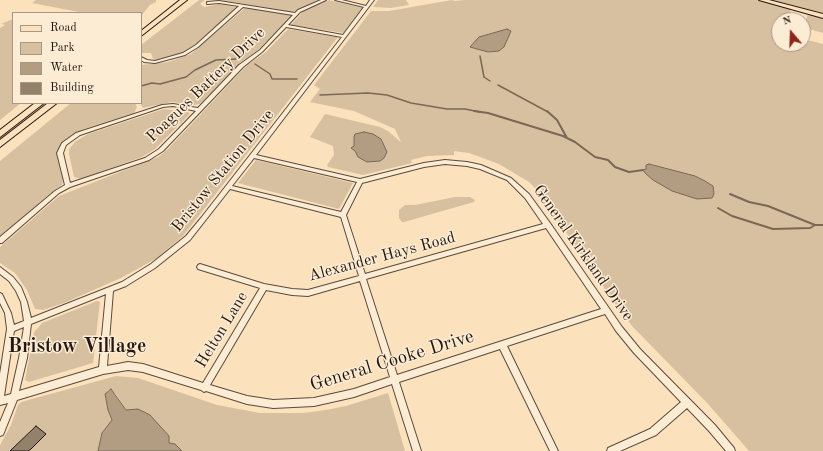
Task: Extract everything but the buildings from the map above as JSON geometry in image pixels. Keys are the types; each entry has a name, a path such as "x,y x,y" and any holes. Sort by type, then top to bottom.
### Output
{"main road":[{"path":"142,25 174,0"},
{"path":"142,33 184,0"},
{"path":"762,0 823,16"},
{"path":"0,134 39,104"},
{"path":"0,144 52,104"}],"street":[{"name":"Poagues Battery Drive","path":"0,241 47,200 68,186 151,156 161,150 241,66 261,51 296,14 302,9 324,0"},
{"path":"337,0 367,7"},
{"name":"Bristow Station Drive","path":"11,329 110,290 138,276 179,246 203,220 229,187 372,0"},
{"path":"208,3 219,2 296,14"},
{"path":"142,58 149,62 159,62 184,54 197,46 242,6"},
{"path":"285,26 344,36"},
{"path":"68,186 60,153 64,144 73,136 162,106 173,105 199,110"},
{"name":"General Kirkland Drive","path":"253,156 360,181 437,163 474,165 495,172 518,186 548,226 605,311 637,351 687,402 731,451"},
{"path":"360,181 343,215 417,451"},
{"path":"229,187 343,215"},
{"name":"Alexander Hays Road","path":"200,267 264,287 308,293 548,226"},
{"path":"0,270 11,279 19,289 24,302 28,323 23,358 14,397 0,432"},
{"name":"Helton Lane","path":"204,388 264,287"},
{"path":"104,370 110,290"},
{"path":"0,296 8,313 11,329 0,399"},
{"name":"General Cooke Drive","path":"0,399 14,397 104,370 120,367 136,367 204,388 259,402 300,404 328,400 605,311"},
{"path":"502,344 554,451"},
{"path":"611,451 653,432 687,402"}],"green space":[{"path":"36,0 156,0 156,2 150,5 142,15 142,12 79,12 32,3"},
{"path":"199,0 205,0 200,4 204,7 221,4 238,8 195,45 184,52 156,60 153,59 151,53 142,53 142,44"},
{"path":"219,0 321,0 293,12"},
{"path":"329,0 363,8 344,33 291,25 304,10"},
{"path":"378,0 406,0 409,5 391,8 373,7"},
{"path":"452,0 758,0 791,9 790,12 771,12 771,52 811,52 811,41 823,44 823,451 749,451 709,405 632,326 615,304 538,191 529,182 499,164 469,153 454,151 454,155 427,156 411,160 412,163 363,175 328,167 327,165 334,155 333,146 310,137 325,114 380,127 388,131 401,142 395,129 354,111 310,102 320,89 314,85 371,11 389,11"},
{"path":"767,0 823,0 823,14"},
{"path":"245,8 292,15 258,50 241,62 200,104 194,105 172,102 143,108 141,104 142,104 142,65 168,62 191,54"},
{"path":"811,14 823,17 823,33 811,30"},
{"path":"12,19 12,104 20,104 0,120 0,28 5,25 1,24"},
{"path":"288,29 338,37 183,236 157,258 121,278 64,303 43,310 35,309 27,290 15,273 0,263 0,247 59,196 158,157 168,149 247,65 266,52"},
{"path":"70,104 136,104 137,107 134,113 84,129 65,142 58,151 63,181 62,185 48,195 0,238 0,161"},
{"path":"164,109 188,112 190,114 155,149 142,157 81,179 74,177 69,149 76,141 88,134"},
{"path":"256,160 353,183 339,209 238,183"},
{"path":"455,197 470,197 475,200 474,202 404,222 402,222 399,218 399,210 405,205 415,205"},
{"path":"97,301 100,302 93,363 29,382 25,380 34,332 42,323"},
{"path":"116,376 138,378 217,405 260,413 303,413 326,410 346,406 388,393 405,451 182,451 175,444 169,444 134,409 126,410 116,394 108,390 105,397 112,420 98,451 0,451 0,445 11,425 18,405 21,402"}],"water":[{"path":"507,29 511,31 504,47 499,51 488,52 470,47 479,37"},
{"path":"364,132 373,134 381,139 387,152 384,158 380,161 367,162 358,157 355,151 351,148 354,146 355,134"},
{"path":"649,164 695,176 705,181 713,186 714,194 712,198 697,199 672,191 653,180 645,173 643,170 646,169 646,165"},
{"path":"111,389 126,410 138,409 150,415 169,436 169,443 175,444 182,451 98,451 102,433 112,420 108,410 105,394"}],"waterway":[{"path":"480,56 484,77 490,81"},
{"path":"142,86 152,83 160,84 186,77 195,70 216,60 236,59"},
{"path":"255,64 270,74 272,79 297,79"},
{"path":"498,85 548,112"},
{"path":"320,95 368,93 387,95 411,103 447,109 465,109 478,112"},
{"path":"547,111 557,120 567,138"},
{"path":"478,112 488,113 567,138"},
{"path":"567,138 595,157 608,160 615,167 629,172 643,170"},
{"path":"730,194 749,202 768,206 815,225"},
{"path":"718,208 732,216 773,229 810,228 815,225"},
{"path":"815,225 823,225"}],"district":[{"name":"Bristow Village","path":"77,347"}]}
